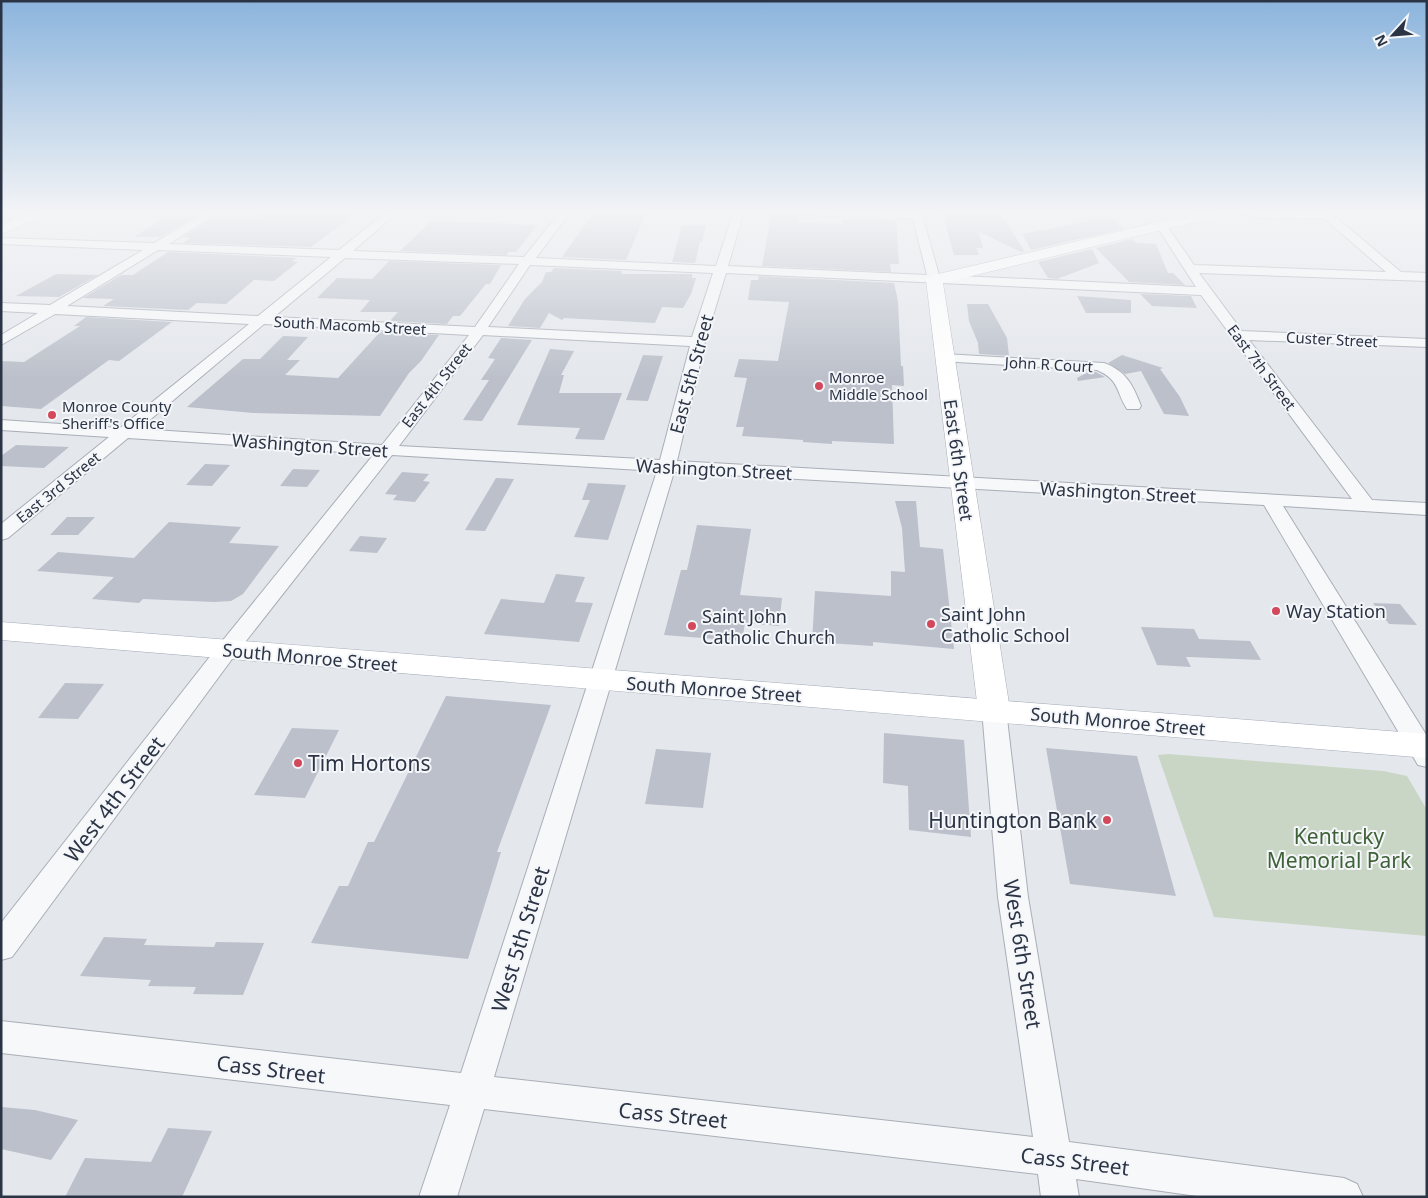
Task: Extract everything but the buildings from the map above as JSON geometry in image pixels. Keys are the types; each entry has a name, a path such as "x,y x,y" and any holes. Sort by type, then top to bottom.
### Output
{"street":[{"path":"1,340 120,267"},
{"name":"East 3rd Street","path":"1,534 325,267"},
{"name":"East 4th Street","path":"227,650 387,450 478,332 523,267"},
{"path":"642,267 1205,291"},
{"name":"East 5th Street","path":"600,680 667,466 698,342 722,267"},
{"name":"East 6th Street","path":"930,267 934,280 994,710"},
{"path":"934,280 988,267"},
{"path":"1388,267 1397,275"},
{"path":"1191,269 1427,276"},
{"name":"East 7th Street","path":"1191,269 1237,335 1366,506"},
{"name":"South Macomb Street","path":"1,308 698,342"},
{"name":"Custer Street","path":"1237,335 1427,343"},
{"name":"John R Court","path":"944,358 1099,366 1120,376 1133,406"},
{"name":"Washington Street","path":"1,425 387,450 1427,509"},
{"path":"1270,500 1424,750"},
{"name":"South Monroe Street","path":"1,631 994,710 1424,750"},
{"name":"West 4th Street","path":"1,947 227,650"},
{"name":"West 5th Street","path":"438,1197 600,680"},
{"name":"West 6th Street","path":"994,710 1013,896 1060,1197"},
{"name":"Cass Street","path":"1,1037 1055,1158 1344,1197"}],"green space":[{"name":"Kentucky Memorial Park","path":"1168,754 1383,771 1407,776 1427,810 1427,936 1214,917 1158,755"}],"place":[{"name":"Monroe Middle School","path":"819,386"},
{"name":"Monroe County Sheriff's Office","path":"52,415"},
{"name":"Way Station","path":"1276,611"},
{"name":"Saint John Catholic School","path":"931,624"},
{"name":"Saint John Catholic Church","path":"692,626"},
{"name":"Tim Hortons","path":"298,763"},
{"name":"Huntington Bank","path":"1107,820"}]}
